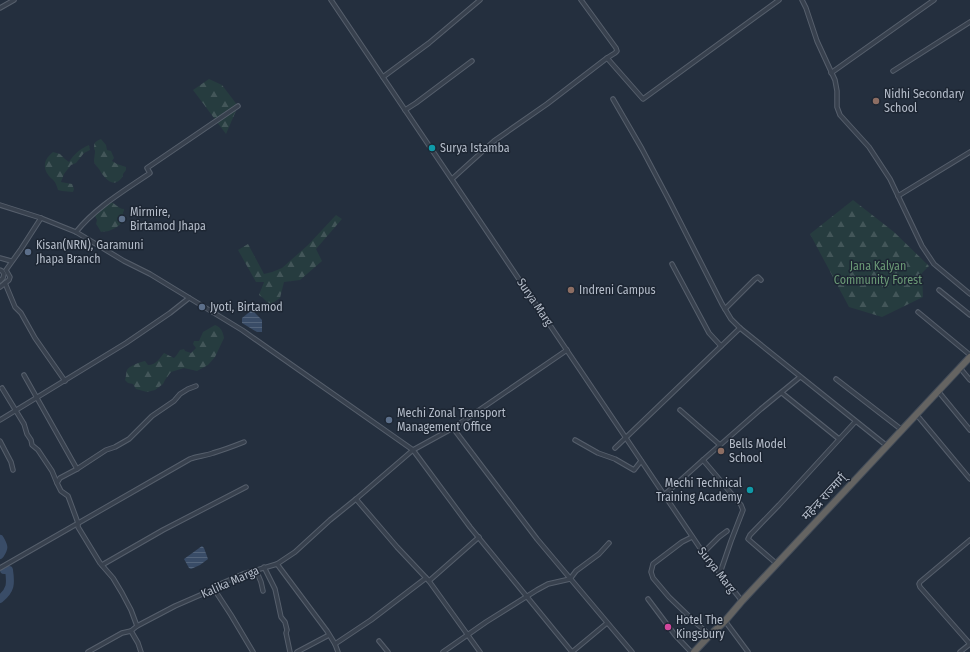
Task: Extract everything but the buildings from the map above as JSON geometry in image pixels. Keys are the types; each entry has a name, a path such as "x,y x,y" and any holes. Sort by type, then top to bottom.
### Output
{"highway":[{"name":"महेन्द्र राज्मार्ग्","path":"693,652 725,621 970,356"}],"street":[{"path":"0,8 14,0"},
{"name":"Surya Marg","path":"331,0 692,537 742,601"},
{"path":"383,77 428,43 480,0"},
{"path":"452,179 494,140 547,104 617,51 581,0"},
{"path":"607,58 643,99 779,0"},
{"path":"802,0 817,41 834,80 837,91 837,107 840,115 869,147 890,179 922,246 934,264 970,294"},
{"path":"831,73 934,0"},
{"path":"893,71 970,22"},
{"path":"405,110 472,61"},
{"path":"613,98 670,201 731,319 855,422 887,446"},
{"path":"76,232 108,201 150,173 147,168 238,106"},
{"path":"898,196 970,152"},
{"path":"0,205 41,218 76,232 150,274 242,330 413,450 479,537 572,652 607,622"},
{"path":"0,286 9,280 10,277 6,270 41,218"},
{"path":"0,258 11,261"},
{"path":"672,264 709,333 721,346"},
{"path":"0,270 4,274 0,281"},
{"path":"725,309 755,279 758,277 761,280"},
{"path":"5,283 15,307 65,381"},
{"path":"939,290 970,316"},
{"path":"0,420 126,343 189,298"},
{"path":"918,312 970,356"},
{"path":"615,448 740,328"},
{"path":"338,652 329,635 277,564 295,552 330,520 413,450 453,428 567,350"},
{"path":"960,368 970,380"},
{"path":"24,375 77,470"},
{"path":"664,495 761,409 800,377"},
{"path":"836,379 902,430"},
{"path":"57,483 60,478 77,470 106,450 129,439 152,416 174,401 180,394 196,386"},
{"path":"2,388 24,424 32,445 38,450 52,471 61,491 68,496 78,523 78,527 122,593 137,626"},
{"path":"938,391 970,430"},
{"path":"782,393 839,440"},
{"path":"680,410 720,445"},
{"path":"916,414 970,479"},
{"path":"777,564 748,539 750,535 855,422"},
{"path":"453,428 537,539 632,652"},
{"path":"575,440 598,453 615,458 634,470 641,461"},
{"path":"0,441 12,462 13,470"},
{"path":"0,568 190,459 196,456 214,453 244,442"},
{"path":"703,460 741,505 743,510 720,573"},
{"path":"102,565 163,530 246,487"},
{"path":"356,499 397,547 428,579 480,652"},
{"path":"703,553 715,540 727,531"},
{"path":"335,644 428,579 479,537"},
{"path":"692,537 682,542 653,564 651,572 653,578 669,596 710,635"},
{"path":"960,652 970,644 919,584 970,540"},
{"path":"443,652 537,590 548,584 570,578 576,571 599,554 609,543"},
{"name":"Kalika Marga","path":"88,652 175,606 214,589 218,585 243,574 277,564"},
{"path":"264,567 275,589 281,617 285,622 287,630 286,633 290,652"},
{"path":"256,570 263,591"},
{"path":"214,589 253,652"},
{"path":"648,599 675,635 693,652"},
{"path":"725,621 748,652"},
{"path":"130,631 138,643 141,652"},
{"path":"297,652 329,635"},
{"path":"379,641 388,652"}],"green space":[{"path":"209,79 222,85 238,106 226,134 193,90"},
{"path":"101,139 106,145 107,150 111,151 114,158 112,161 126,167 126,170 120,180 113,183 101,173 94,162 94,144"},
{"path":"89,145 90,150 84,153 76,163 71,165 64,174 61,182 72,184 74,189 73,192 58,190 45,169 45,163 48,157 53,152 60,154 69,162 78,152"},
{"name":"Jana Kalyan Community Forest","path":"853,200 894,232 929,266 922,273 923,297 882,317 849,307 810,234"},
{"path":"108,201 124,209 124,221 109,231 101,232 96,224 97,220 95,216 100,208"},
{"path":"336,215 342,219 316,249 322,261 300,280 284,282 280,298 270,305 259,295 264,282 256,282 238,250 248,244 264,274 272,272 282,268 308,245"},
{"path":"215,325 219,327 224,338 215,357 208,365 197,371 184,368 171,372 163,384 155,390 147,392 136,389 133,384 128,383 125,380 127,370 138,363 145,361 148,365 153,364 164,353 174,358 180,350 184,349 185,351 191,353 196,348 193,344 194,341 199,341 203,332"}],"water":[{"path":"252,310 262,320 262,332 257,332 242,323 242,318"},
{"path":"202,546 208,559 200,565 191,569 189,568 184,559"}],"waterway":[{"path":"0,539 3,547 0,555"},
{"path":"0,599 8,590 10,583 9,570 4,570"}],"place":[{"name":"Nidhi Secondary School","path":"876,101"},
{"name":"Surya Istamba","path":"432,148"},
{"name":"Mirmire, Birtamod Jhapa","path":"122,219"},
{"name":"Kisan(NRN), Garamuni Jhapa Branch","path":"28,252"},
{"name":"Indreni Campus","path":"571,290"},
{"name":"Jyoti, Birtamod","path":"202,307"},
{"name":"Mechi Zonal Transport Management Office","path":"389,420"},
{"name":"Bells Model School","path":"721,451"},
{"name":"Mechi Technical Training Academy","path":"750,490"},
{"name":"Hotel The Kingsbury","path":"668,627"}]}
